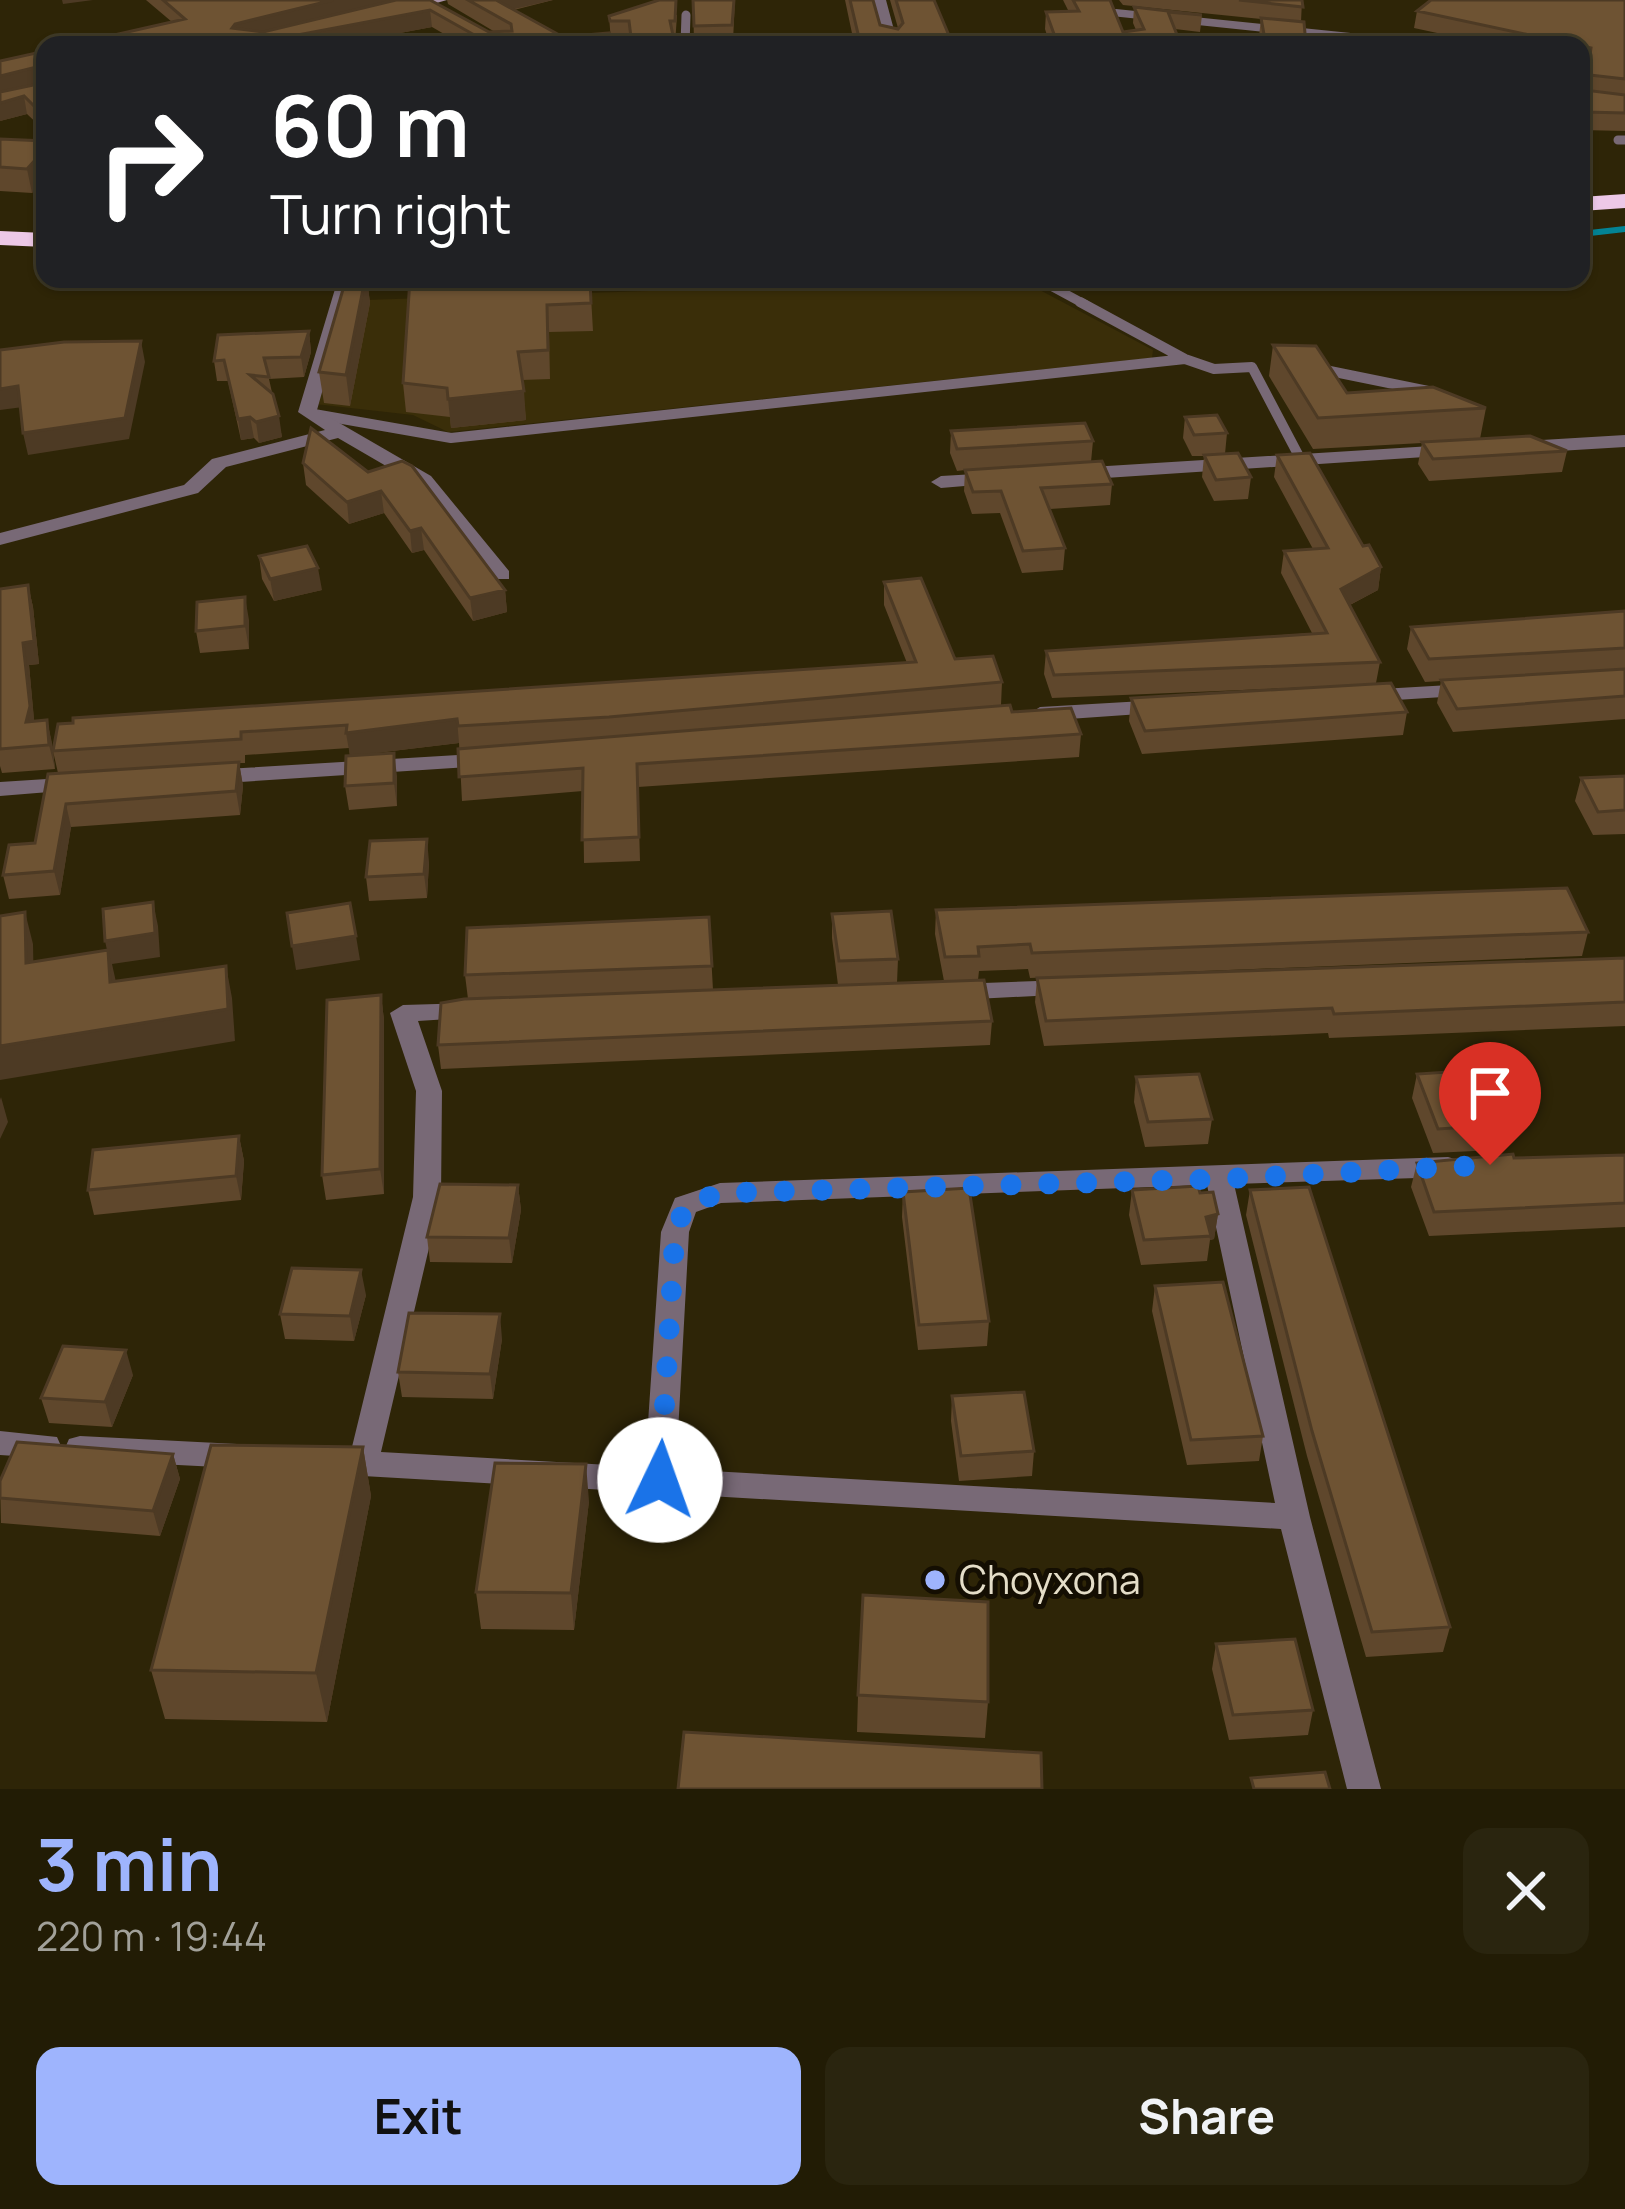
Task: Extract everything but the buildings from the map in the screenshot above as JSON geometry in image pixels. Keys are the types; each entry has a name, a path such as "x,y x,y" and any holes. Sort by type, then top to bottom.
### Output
{"highway":[{"path":"1590,187 1625,184"},
{"path":"1590,203 1625,201"},
{"path":"0,238 36,240"},
{"path":"0,262 36,264"}],"main road":[{"path":"381,14 437,6"}],"street":[{"path":"879,0 889,36"},
{"path":"1113,6 1124,29"},
{"path":"1113,6 1350,36"},
{"path":"343,288 307,412 424,480 502,575"},
{"path":"0,538 191,489 219,463 342,432"},
{"path":"1508,448 1625,441"},
{"path":"1054,476 1462,451"},
{"path":"941,482 1009,478"},
{"path":"1346,697 1485,689"},
{"path":"1020,715 1183,706"},
{"path":"190,778 518,758"},
{"path":"0,789 95,783"},
{"path":"930,993 1098,987"},
{"path":"363,1464 427,1197 429,1091 403,1013 499,1010"},
{"path":"660,1480 675,1232 686,1205 720,1193 1220,1179 1482,1166"},
{"path":"1220,1179 1294,1517 1364,1789"},
{"path":"0,1443 272,1458"},
{"path":"317,1461 1294,1517"}],"lane":[{"path":"685,36 686,15"},
{"path":"1055,288 1185,359 1214,369 1272,365"},
{"path":"307,412 451,438 1185,359"},
{"path":"1252,367 1301,460"},
{"path":"1310,367 1438,392"},
{"path":"1328,370 1337,386"}],"shaded area":[{"path":"739,288 1036,288 1153,350 1152,358 448,432 413,415 315,404 334,301"}],"waterway":[{"path":"1590,233 1625,229"}],"place":[{"name":"Choyxona","path":"935,1580"}],"route":[{"path":"660,1480 675,1232 686,1205 720,1193 1220,1179 1490,1165"}]}
